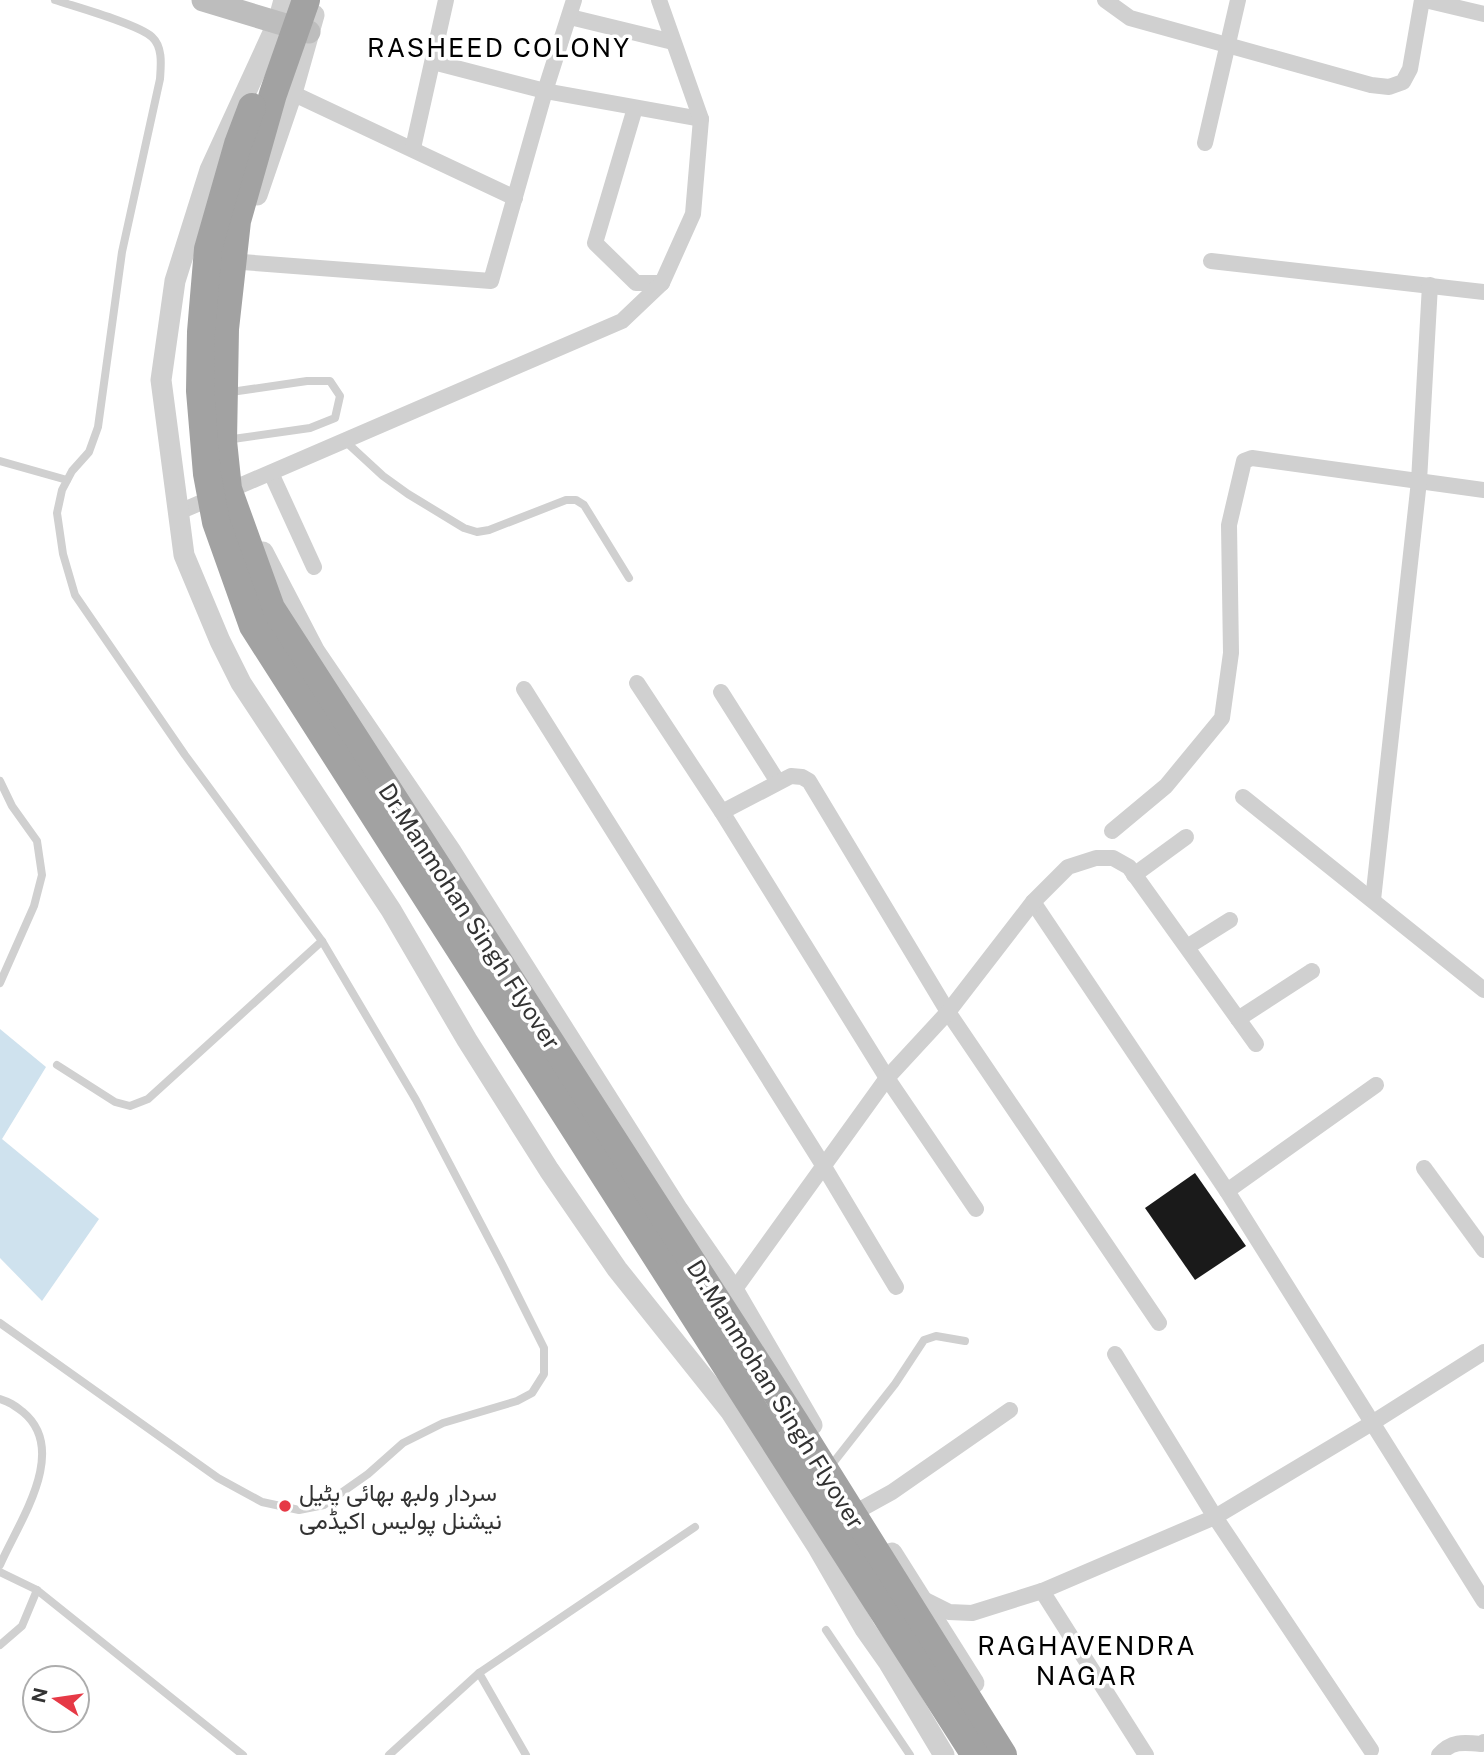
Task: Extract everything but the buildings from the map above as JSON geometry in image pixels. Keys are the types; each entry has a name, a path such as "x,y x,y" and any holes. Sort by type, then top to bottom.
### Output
{"highway":[{"name":"Dr.Manmohan Singh Flyover","path":"306,0 273,94 237,221 225,329 223,441 228,489 271,608 788,1411 1003,1755"},
{"name":"Dr.Manmohan Singh Flyover","path":"284,11 238,144 208,249 201,332 200,391 207,474 216,522 253,626 975,1755"}],"main road":[{"path":"203,0 284,11 309,32"}],"street":[{"path":"284,0 284,11 210,170 175,281 161,380 184,555 220,641 241,682 391,910 467,1040 549,1170 617,1269 731,1412 817,1546 944,1755"},
{"path":"318,0 292,93 254,203 235,304 231,392 234,461 240,488 267,563 315,652 452,853 678,1210 734,1292 833,1463 921,1596 1018,1755"},
{"path":"413,148 446,0"},
{"path":"242,262 491,281 574,0"},
{"path":"179,512 240,488 622,321 662,283 693,214 701,119 659,0"},
{"path":"1105,0 1130,18 1371,85 1389,87 1403,82 1410,69 1424,0 1484,14"},
{"path":"1205,143 1238,0"},
{"path":"570,17 673,42"},
{"path":"433,62 545,91 701,119"},
{"path":"292,93 515,198"},
{"path":"635,107 595,243 636,283 662,283"},
{"path":"1211,261 1484,292"},
{"path":"1373,900 1419,481 1430,285"},
{"path":"1112,831 1166,786 1222,718 1231,653 1229,524 1244,461 1252,458 1484,490"},
{"path":"271,473 314,567"},
{"path":"638,683 722,812 887,1078 976,1209"},
{"path":"524,689 823,1165 896,1287"},
{"path":"721,692 778,782"},
{"path":"722,812 791,776 809,781 948,1012 1159,1323"},
{"path":"1243,797 1484,990"},
{"path":"1134,875 1186,837"},
{"path":"684,1353 734,1292 887,1078 948,1012 1033,902 1068,867 1096,858 1114,858 1129,867 1255,1044"},
{"path":"1033,902 1227,1191 1484,1601"},
{"path":"1187,947 1230,920"},
{"path":"1238,1019 1312,971"},
{"path":"1227,1191 1376,1085"},
{"path":"1424,1168 1484,1250"},
{"path":"921,1596 949,1612 972,1613 1042,1591 1215,1517 1484,1352"},
{"path":"1115,1354 1215,1517 1371,1750"},
{"path":"863,1508 892,1492 1010,1410"},
{"path":"1042,1591 1146,1755"},
{"path":"865,1629 921,1596"},
{"path":"1438,1755 1446,1747 1460,1742 1481,1747"}],"lane":[{"path":"0,1323 218,1478 262,1502 299,1510 324,1505 368,1474 403,1443 443,1423 517,1401 532,1393 544,1374 544,1348 416,1100 322,941 185,755 75,595 63,554 57,513 62,490 72,471 89,452 98,427 122,253 160,79 161,61 159,48 152,37 133,27 55,0"},
{"path":"231,392 307,381 330,381 340,396 335,418 310,428 233,439"},
{"path":"345,441 383,476 408,494 464,528 477,532 489,530 566,500 576,500 584,505 629,578"},
{"path":"0,461 67,480"},
{"path":"0,782 12,806 37,841 42,874 29,918 0,983"},
{"path":"57,1065 115,1102 130,1106 148,1099 322,941"},
{"path":"833,1463 895,1384 924,1340 936,1336 965,1341"},
{"path":"0,1399 10,1402 34,1421 43,1446 40,1478 0,1565"},
{"path":"389,1755 479,1673 695,1527"},
{"path":"0,1572 37,1590 243,1755"},
{"path":"0,1645 22,1626 37,1590"},
{"path":"826,1630 910,1755"},
{"path":"479,1673 526,1755"}],"water":[{"path":"0,1029 46,1067 2,1139 99,1219 42,1301 0,1258"}],"place":[{"name":"سردار ولبھ بھائی پٹیل نیشنل پولیس اکیڈمی","path":"285,1506"}],"district":[{"name":"RASHEED COLONY","path":"499,47"},
{"name":"RAGHAVENDRA NAGAR","path":"1087,1660"}]}
